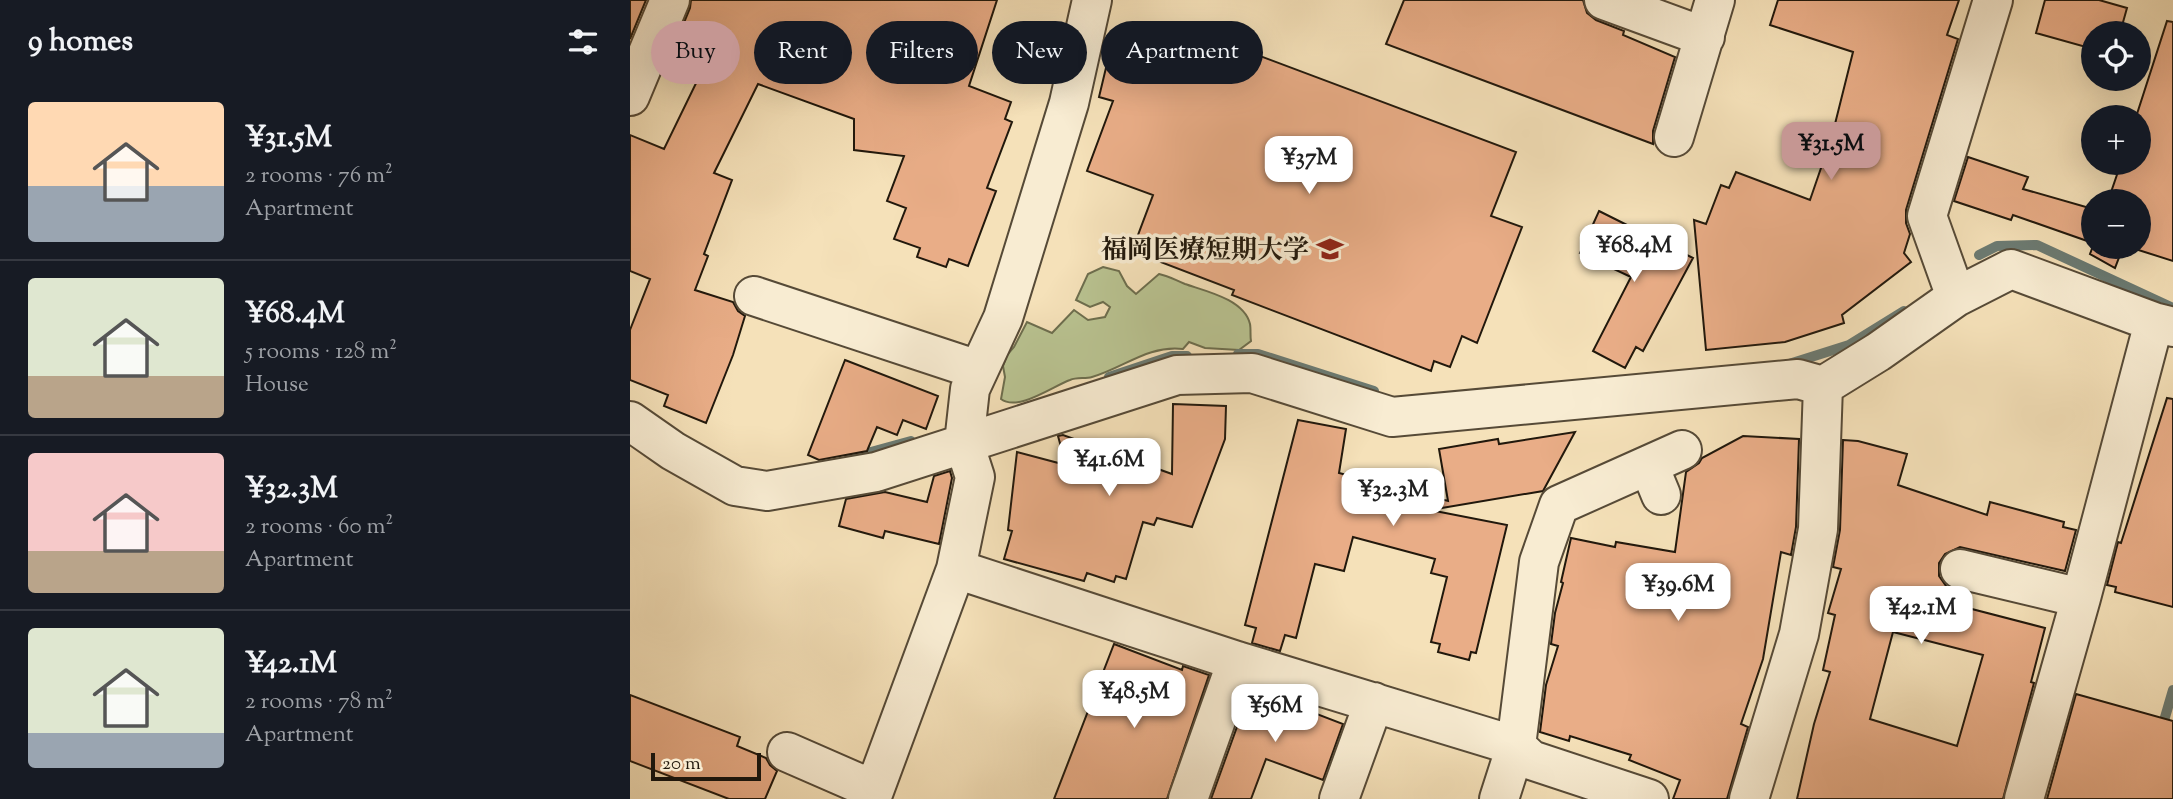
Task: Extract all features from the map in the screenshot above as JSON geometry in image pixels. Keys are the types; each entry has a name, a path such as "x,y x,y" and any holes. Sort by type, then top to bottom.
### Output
{"street":[{"path":"630,96 670,0"},
{"path":"787,752 873,795 956,569 975,477 964,443 970,389 1003,318 1061,128 1092,0"},
{"path":"1604,0 1705,37"},
{"path":"1674,137 1714,0"},
{"path":"1956,297 1927,215 1993,0"},
{"path":"630,421 673,451 735,486 767,491 876,472 1177,375 1252,373 1392,417 1798,379 1822,386 1878,352 1956,297 2011,269 2163,324 2024,799"},
{"path":"754,296 978,370"},
{"path":"1749,799 1799,634 1816,542 1822,386"},
{"path":"1499,799 1516,746 1539,562 1559,505 1664,470"},
{"path":"956,569 1237,661 1516,746 1531,760 1648,799"},
{"path":"1960,569 2081,598"},
{"path":"1188,799 1237,661"},
{"path":"1339,799 1374,702"}],"green space":[{"path":"1103,267 1119,271 1127,286 1136,294 1159,274 1223,297 1246,315 1250,324 1251,341 1239,350 1205,348 1189,342 1183,349 1158,350 1104,373 1070,380 1036,397 1017,402 1001,399 1005,377 1003,366 1027,322 1052,333 1074,310 1088,320 1105,317 1110,307 1103,302 1090,307 1076,300 1088,274"}],"building":[{"path":"630,0 646,0 630,39"},
{"path":"691,0 997,0 978,58 978,21 866,21 866,84 970,84 1011,102 1005,119 1012,122 987,188 996,191 968,266 949,259 946,267 917,257 920,248 894,239 906,208 887,201 904,156 854,150 854,119 758,84 714,173 732,180 704,254 708,256 695,290 733,302 745,316 706,423 664,406 668,395 630,380 630,330 650,279 630,271 630,135 664,149 696,84 740,84 740,21 685,21"},
{"path":"1404,0 1583,0 1587,13 1596,20 1624,31 1623,35 1675,57 1653,131 1653,144 1386,44"},
{"path":"1778,0 1959,0 1947,35 1958,39 1906,210 1906,223 1910,234 1904,253 1911,262 1842,315 1844,323 1785,342 1706,350 1694,220 1706,224 1721,185 1729,188 1736,172 1810,200 1832,136 1853,52 1770,25"},
{"path":"2045,0 2099,0 2127,8 2123,21 2081,21 2081,46 2036,33"},
{"path":"2167,21 2173,22 2173,261 2151,254 2151,189 2112,189 2117,175 2151,175 2151,105 2140,105 2144,91 2151,91 2151,71"},
{"path":"1263,57 1516,152 1491,216 1522,227 1477,343 1462,336 1450,367 1434,361 1431,371 1232,295 1234,290 1132,251 1153,195 1087,171 1113,101 1099,97 1102,84 1263,84"},
{"path":"1968,157 2028,177 2023,189 2081,206 2081,239 2013,215 2011,220 1954,201"},
{"path":"1599,211 1693,258 1643,351 1636,347 1625,368 1593,351 1631,277 1580,253"},
{"path":"2099,259 2118,259 2115,268"},
{"path":"845,360 938,396 926,429 903,420 897,435 877,427 867,451 819,460 808,455"},
{"path":"2167,398 2173,399 2173,607 2115,592 2116,587 2107,585 2118,542 2121,543"},
{"path":"1173,404 1226,406 1225,439 1192,527 1157,518 1154,525 1143,522 1126,579 1116,576 1114,582 1087,573 1084,581 1004,559 1012,531 1008,530 1017,452 1066,465 1058,436 1063,435 1172,474"},
{"path":"1298,420 1346,429 1339,473 1448,501 1439,449 1498,439 1499,444 1575,432 1543,491 1430,510 1507,525 1476,653 1471,652 1469,660 1438,652 1440,644 1431,642 1447,577 1431,573 1435,559 1353,537 1344,571 1315,564 1296,638 1285,635 1280,651 1252,643 1256,628 1245,625"},
{"path":"1743,436 1799,439 1796,527 1791,555 1781,552 1763,659 1741,724 1748,727 1727,799 1673,799 1680,780 1629,760 1631,755 1570,736 1569,741 1540,732 1546,685 1558,646 1551,644 1555,613 1571,538 1615,547 1616,542 1675,552 1686,472 1702,458"},
{"path":"1843,440 1858,441 1907,454 1898,485 1987,515 1990,502 2064,522 2063,527 2076,530 2065,571 1960,547 1945,554 1939,563 1939,576 1946,586 1941,601 2045,628 2031,682 2034,683 2003,799 1797,799 1814,724 1830,672 1823,670 1835,615 1828,613 1841,569 1833,567 1840,530","holes":["1893,632 1983,655 1957,746 1870,719"]},
{"path":"950,471 952,478 939,544 885,531 883,538 839,526 846,499 885,492 927,502 934,476"},
{"path":"1114,644 1182,670 1183,666 1209,675 1167,799 1054,799"},
{"path":"1251,688 1289,700 1288,703 1343,724 1323,780 1266,759 1251,799 1211,799"},
{"path":"2076,694 2173,721 2173,799 2047,799"},
{"path":"630,695 740,737 737,746 766,758 777,771 765,799 729,799 630,761"}],"waterway":[{"path":"1979,255 1997,246 2037,245 2173,308"},
{"path":"1789,364 1849,345 1904,311"},
{"path":"1238,354 1258,354 1374,391"},
{"path":"1109,377 1172,356 1187,356"},
{"path":"849,458 911,441"},
{"path":"2161,731 2173,690"}],"place":[{"name":"福岡医療短期大学","path":"1330,249"}]}
